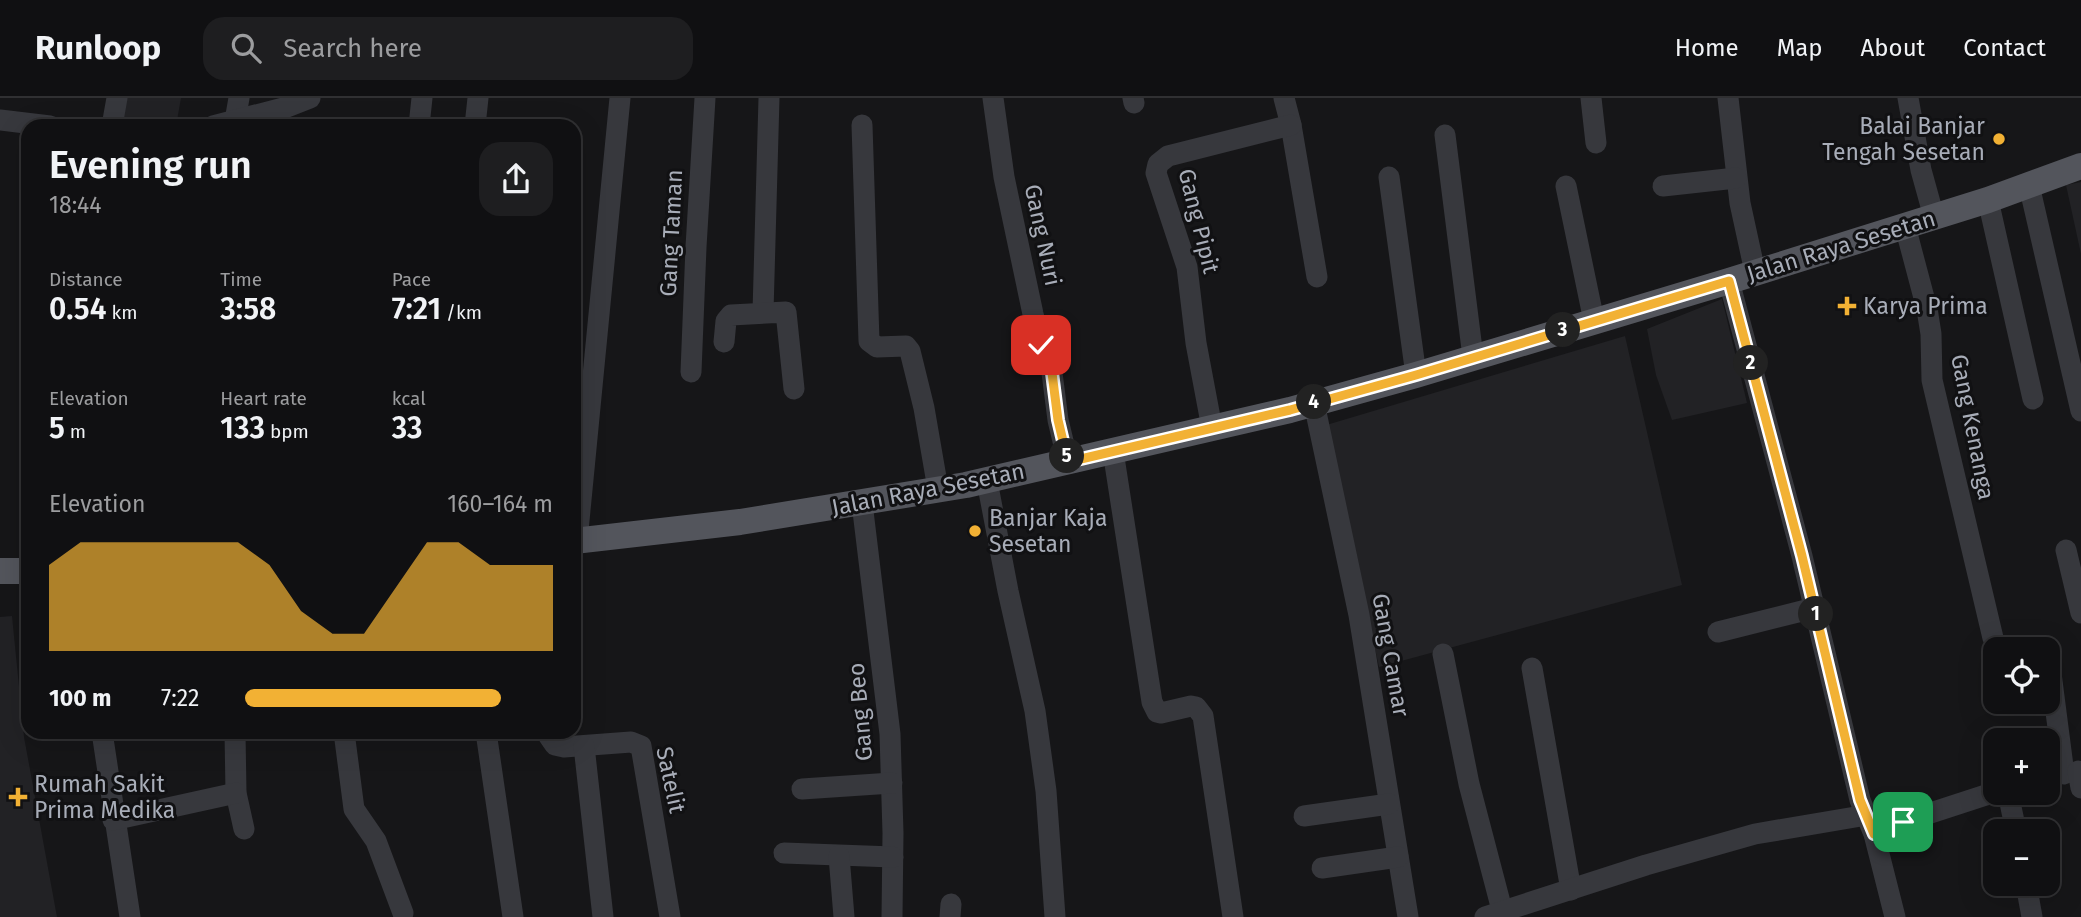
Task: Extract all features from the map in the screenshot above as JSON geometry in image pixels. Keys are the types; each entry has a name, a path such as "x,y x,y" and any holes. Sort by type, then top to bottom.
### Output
{"main road":[{"name":"Jalan Raya Sesetan","path":"581,540 740,522 987,481 1212,428 1416,375 1729,281 1988,200 2081,166"},
{"path":"0,571 21,571"}],"street":[{"path":"113,119 117,98"},
{"path":"235,119 239,98"},
{"path":"255,119 286,116 310,98"},
{"path":"420,119 422,98"},
{"path":"476,119 478,98"},
{"path":"581,482 620,98"},
{"name":"Gang Taman","path":"691,372 705,98"},
{"path":"763,312 769,98"},
{"name":"Gang Nuri","path":"993,98 1004,177 1032,314 1041,345 1051,365 1058,420 1068,462"},
{"path":"1284,98 1317,277"},
{"path":"1591,98 1596,143"},
{"path":"1728,98 1736,178 1755,272"},
{"path":"1908,98 1921,170 1934,217"},
{"path":"0,120 21,123"},
{"path":"862,125 869,341 877,347 905,346 910,351 924,408 938,489"},
{"name":"Gang Pipit","path":"1212,428 1196,343 1186,267 1156,173 1158,164 1168,156 1291,125"},
{"path":"1445,135 1473,357"},
{"path":"1389,177 1416,375"},
{"path":"1663,186 1736,178"},
{"path":"2029,185 2081,411"},
{"path":"1566,186 1594,321"},
{"path":"1988,200 2033,399"},
{"name":"Gang Kenanga","path":"1905,226 1927,309 1931,334 1932,380 1993,637"},
{"path":"1729,281 1814,608 1860,800 1870,825 1895,917"},
{"path":"724,342 729,316 783,312 788,317 794,389"},
{"name":"Gang Camar","path":"1314,402 1359,615 1408,917"},
{"path":"1112,451 1152,702 1157,712 1191,706 1196,707 1203,716 1233,917"},
{"path":"987,481 1035,711 1045,791 1055,917"},
{"name":"Gang Beo","path":"862,503 888,708 892,783 892,917"},
{"path":"2066,550 2081,614"},
{"path":"1718,632 1814,608"},
{"path":"1443,654 1493,914 1646,865 1755,834 1903,822 1983,796"},
{"path":"1532,667 1572,890"},
{"path":"2060,714 2070,776"},
{"path":"103,739 113,820 130,917"},
{"path":"235,739 236,793 244,829"},
{"path":"345,739 354,809 376,841 403,913"},
{"path":"487,739 513,917"},
{"name":"Satelit","path":"550,739 555,745 564,747 631,742 641,746 670,917"},
{"path":"584,746 603,917"},
{"path":"802,789 892,783"},
{"path":"113,820 236,793"},
{"path":"1304,816 1389,804"},
{"path":"784,853 893,857"},
{"path":"839,856 844,917"},
{"path":"1322,868 1398,857"},
{"path":"2028,896 2032,917"}],"shaded area":[{"path":"121,98 181,98 177,119 117,119"},
{"path":"2081,182 2081,254 2066,185"},
{"path":"1722,299 1747,403 1672,420 1656,375 1647,329"},
{"path":"1625,336 1682,585 1379,667 1323,426"},
{"name":"Rumah Sakit Prima Medika","path":"12,616 21,707 21,739 24,739 57,917 0,917 0,617"}],"place":[{"name":"Balai Banjar Tengah Sesetan","path":"1999,139"},
{"name":"Karya Prima","path":"1847,306"},
{"name":"Banjar Kaja Sesetan","path":"975,531"},
{"name":"Rumah Sakit Prima Medika","path":"18,797"}],"route":[{"path":"1041,345 1051,365 1058,420 1068,462 1290,410 1729,281 1802,556 1860,800 1874,834 1903,822"}]}
